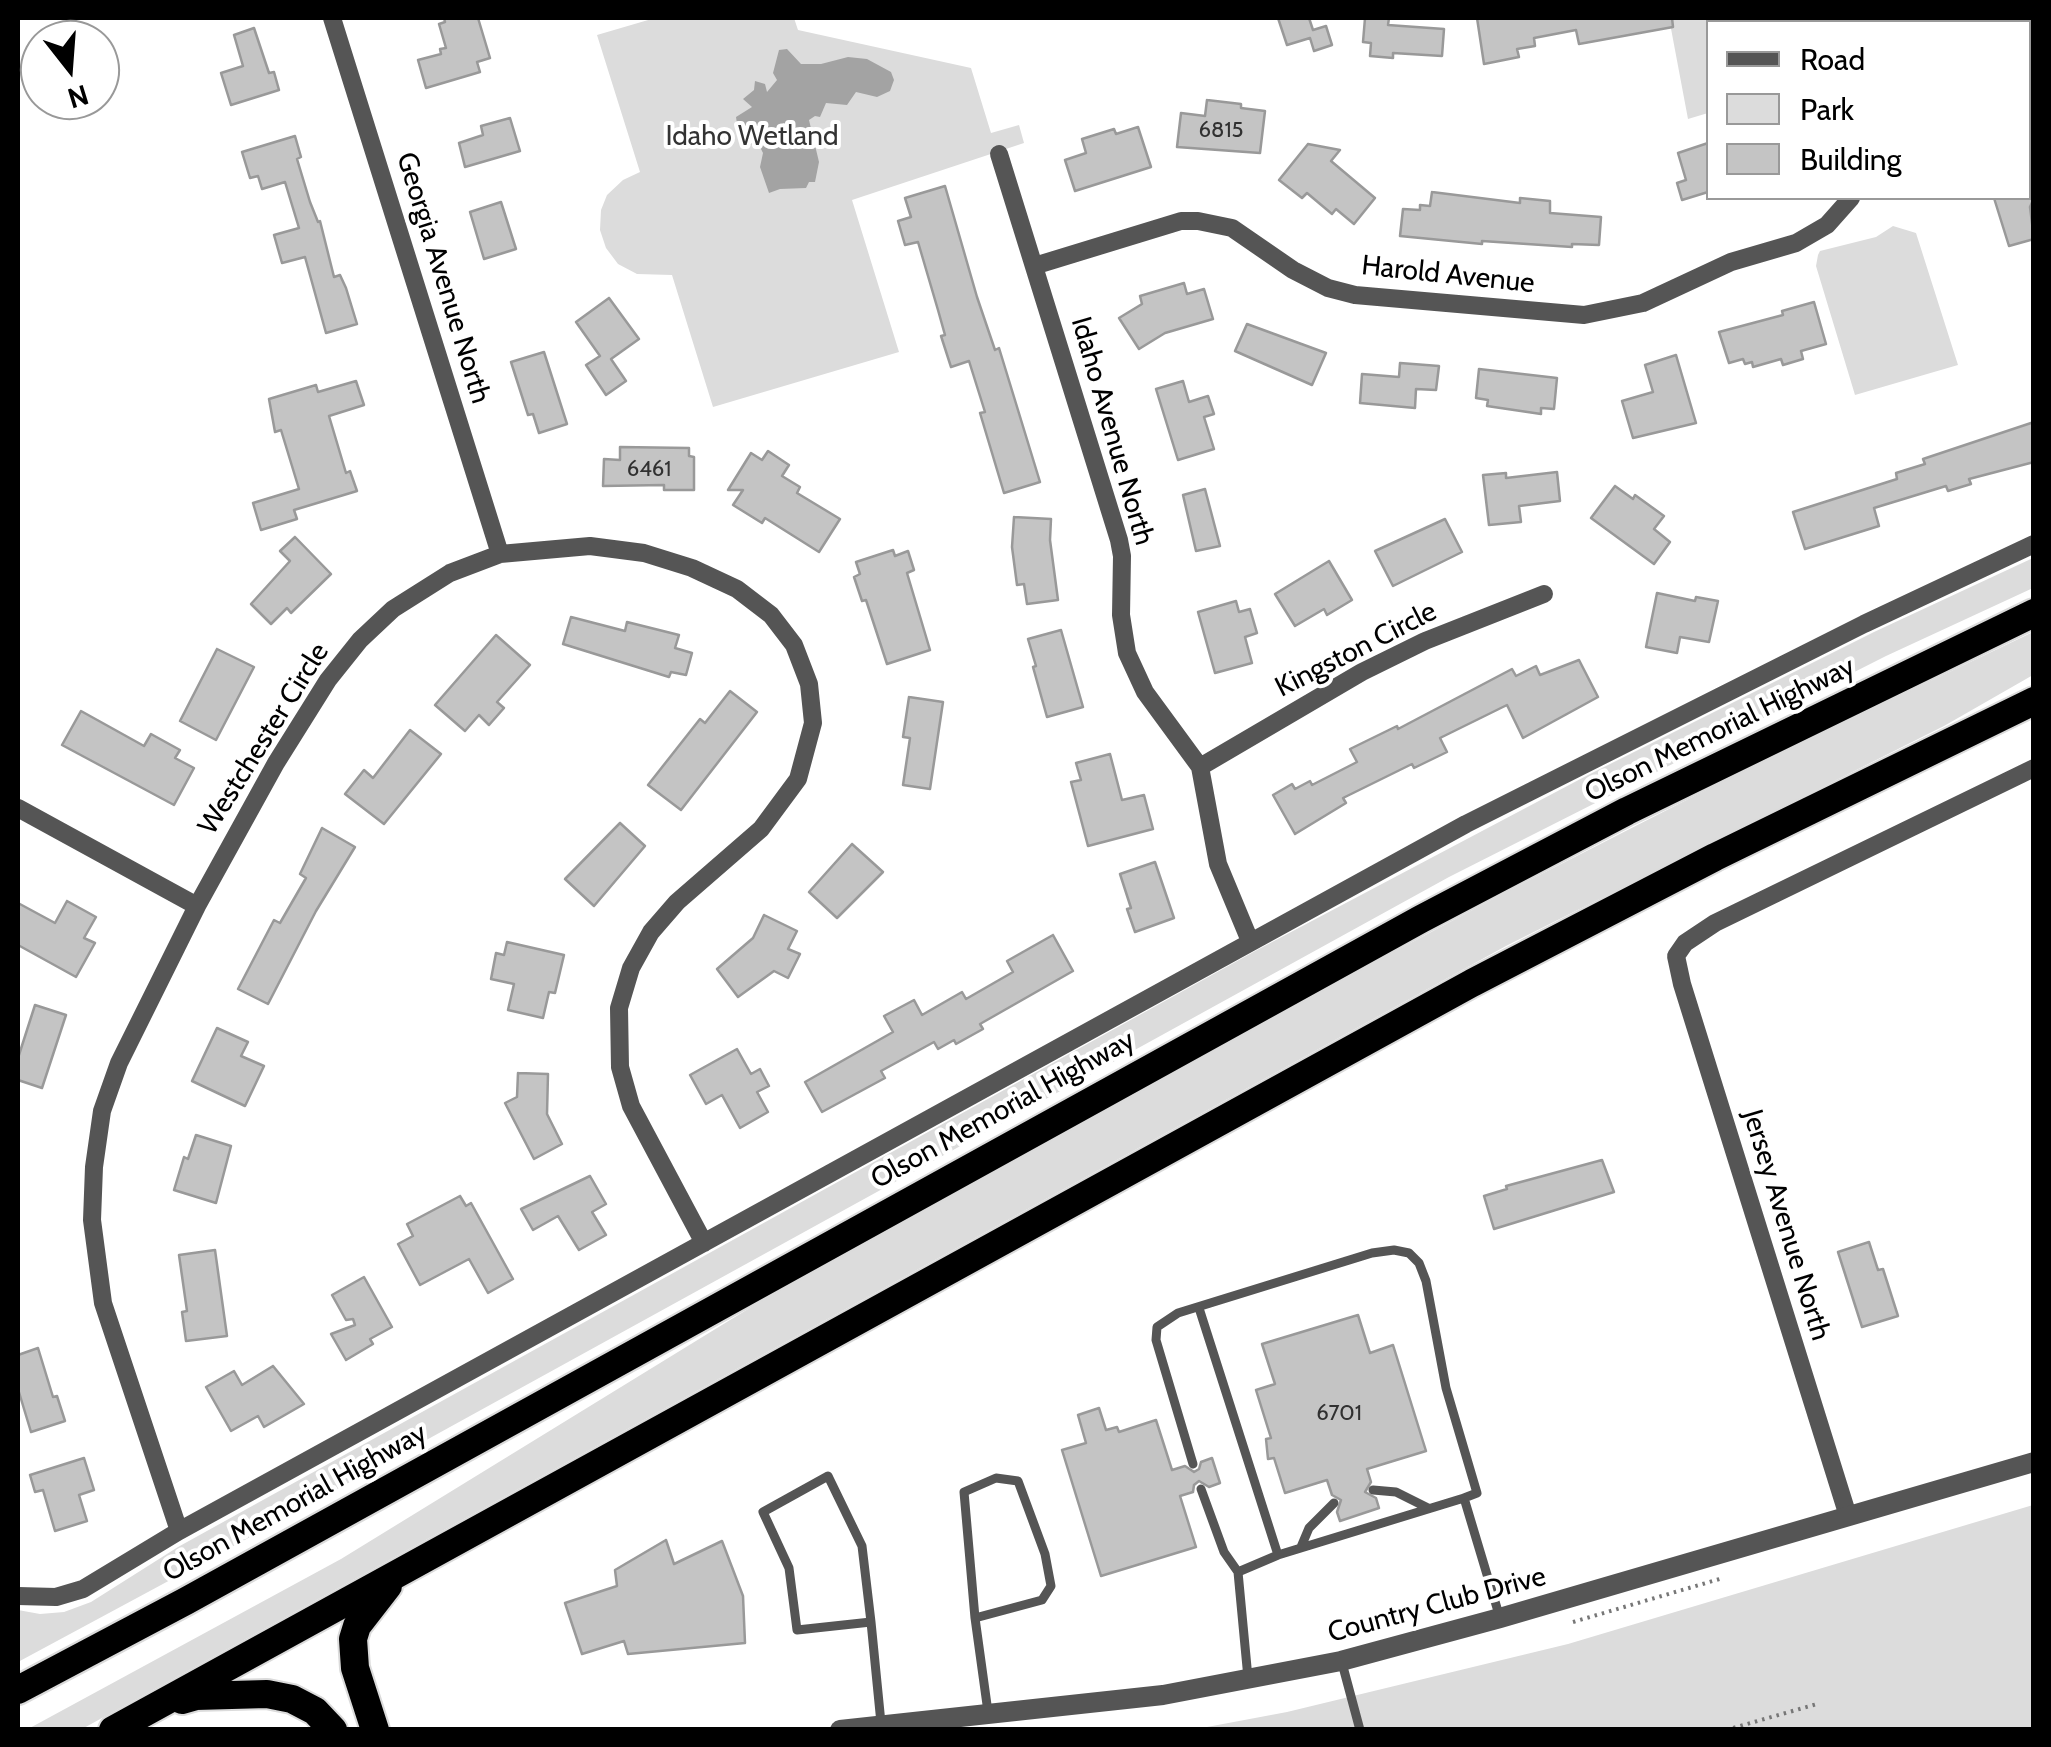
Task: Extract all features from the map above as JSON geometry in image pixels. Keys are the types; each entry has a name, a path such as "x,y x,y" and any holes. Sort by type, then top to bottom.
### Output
{"highway":[{"name":"Olson Memorial Highway","path":"18,1690 1420,919 1627,811 2034,613"},
{"path":"113,1730 1472,983 1715,857 2034,702"},
{"path":"375,1730 354,1668 353,1639 373,1602 413,1566"},
{"path":"147,1711 196,1696 267,1694 292,1699 315,1710 333,1730"}],"street":[{"name":"Georgia Avenue North","path":"332,18 500,554"},
{"name":"Idaho Avenue North","path":"999,154 1119,540 1120,615 1127,653 1144,692 1200,766 1218,864 1250,940"},
{"name":"Harold Avenue","path":"1034,266 1181,221 1198,221 1232,228 1293,270 1328,288 1356,294 1584,315 1643,303 1730,262 1796,242 1827,225 1849,200"},
{"path":"18,1596 69,1596 1250,940 1588,760 2034,544"},
{"name":"Westchester Circle","path":"179,1532 103,1303 94,1246 93,1192 102,1111 197,906 276,763 343,660 383,618 410,597 450,573 500,554 590,546 644,554 692,568 746,595 771,615 794,645 809,684 813,723 798,779 761,829 677,902 651,932 631,968 619,1008 620,1067 631,1106 704,1243"},
{"name":"Kingston Circle","path":"1200,766 1378,664 1544,594"},
{"name":"Jersey Avenue North","path":"1848,1516 1676,965 1678,949 1715,923 1792,883 2034,768"},
{"path":"18,808 197,906"},
{"name":"Country Club Drive","path":"840,1730 1163,1695 1341,1661 2034,1462"}],"lane":[{"path":"1194,1464 1156,1340 1157,1327 1166,1319 1372,1253 1409,1253 1419,1263 1426,1281 1446,1388 1477,1493 1302,1547 1238,1572"},
{"path":"1200,1308 1278,1555"},
{"path":"871,1622 797,1630 788,1568 763,1512 828,1476 862,1546 871,1622 881,1726"},
{"path":"975,1618 1042,1600 1050,1586 1044,1554 1018,1481 996,1478 964,1492 975,1618 989,1715"},
{"path":"1201,1489 1224,1552 1238,1572 1248,1680"},
{"path":"1373,1490 1396,1492 1428,1508"},
{"path":"1464,1498 1500,1618"},
{"path":"1302,1547 1309,1528 1334,1503"},
{"path":"1341,1661 1360,1730"}],"path":[{"path":"1726,1730 1817,1704"}],"green space":[{"name":"Idaho Wetland","path":"655,18 794,18 798,30 971,68 991,133 1019,125 1024,143 852,200 899,352 713,407 672,275 637,274 618,264 606,248 600,230 607,195 623,180 640,172 597,35"},
{"path":"1669,18 1994,20 1706,20 1706,114 1688,119"},
{"path":"1893,226 1916,233 1958,365 1855,395 1816,266 1818,255 1820,251 1876,237"},
{"path":"2033,558 2033,588 1886,656 1449,877 18,1662 18,1610 40,1614 64,1612 91,1602 178,1547 1257,950 1588,775 1874,632"},
{"path":"2033,632 2033,675 1944,726 1506,946 82,1729 28,1729 341,1559 761,1301 1311,996 1763,761"},
{"path":"2033,1505 2033,1729 1191,1730 1287,1712 1568,1644"}],"shaded area":[{"path":"787,49 801,64 848,57 867,59 891,72 894,80 890,91 877,97 856,92 847,105 826,103 820,117 809,120 819,162 815,182 809,182 806,188 769,193 760,167 763,153 758,143 745,146 739,138 736,117 752,107 743,99 754,90 755,81 765,84 767,92 777,80 773,73 779,50"}],"building":[{"path":"444,18 478,18 490,58 477,62 480,72 426,88 418,60 441,54 440,49 446,48 439,24 445,22"},
{"path":"1278,18 1309,18 1313,30 1326,26 1332,45 1314,51 1310,38 1287,45"},
{"path":"1365,18 1389,18 1388,25 1444,29 1442,56 1370,56 1371,43 1363,42"},
{"path":"1477,18 1672,18 1673,27 1579,44 1576,30 1534,38 1535,46 1517,49 1519,57 1484,64"},
{"path":"254,28 279,90 231,105 221,73 243,66 234,35"},
{"path":"1207,100 1265,111 1260,153 1177,147 1181,113 1205,116"},
{"path":"510,118 520,151 465,167 459,143 483,135 481,126"},
{"path":"1138,127 1151,167 1075,191 1065,160 1086,153 1082,139 1114,129 1116,134"},
{"path":"295,136 301,157 297,159 320,221 334,277 340,275 357,324 326,333 305,257 282,263 274,235 299,228 285,182 262,189 258,176 250,178 242,152"},
{"path":"1308,144 1340,150 1331,161 1375,198 1354,224 1336,209 1332,214 1307,193 1302,198 1279,180"},
{"path":"1706,144 1706,193 1682,200 1677,183 1686,180 1678,153"},
{"path":"945,186 977,297 995,350 999,348 1040,482 1004,493 969,361 951,367 918,242 905,245 898,221 911,217 905,198"},
{"path":"1432,192 1520,203 1520,198 1550,201 1550,213 1601,217 1599,245 1482,244 1400,236 1403,209 1430,206"},
{"path":"2034,198 2030,207 2034,239 2009,246 1995,200"},
{"path":"501,202 516,249 484,259 470,212"},
{"path":"1184,283 1187,294 1204,289 1213,319 1165,333 1139,349 1119,318 1142,304 1140,296"},
{"path":"609,298 639,339 611,359 626,381 606,395 586,365 600,356 576,322"},
{"path":"1814,302 1826,344 1801,351 1803,359 1783,365 1781,359 1753,367 1752,362 1745,364 1743,359 1729,363 1719,332 1783,315 1782,311"},
{"path":"1247,324 1326,353 1312,385 1235,351"},
{"path":"544,352 567,424 539,433 533,414 528,415 511,362"},
{"path":"1676,355 1696,423 1633,438 1622,401 1653,392 1645,365"},
{"path":"1400,363 1439,366 1436,390 1416,389 1415,408 1360,403 1362,374 1399,377"},
{"path":"1479,369 1557,378 1554,409 1541,408 1541,414 1487,406 1488,400 1476,398"},
{"path":"356,381 364,405 329,416 346,473 350,471 357,491 294,510 297,519 261,530 253,503 299,489 281,430 275,432 269,399 316,385 318,392"},
{"path":"1183,381 1189,402 1208,396 1214,414 1204,417 1214,449 1178,460 1156,389"},
{"path":"2034,422 2034,462 1969,479 1971,484 1948,491 1946,486 1874,508 1879,526 1805,549 1793,512 1897,479 1896,473 1925,464 1923,459"},
{"path":"620,447 689,448 689,456 694,457 694,490 664,490 664,485 603,486 604,459 620,460"},
{"path":"768,451 789,465 782,476 800,487 797,493 840,519 819,552 765,518 762,523 733,505 743,490 728,490 751,453 762,460"},
{"path":"1557,472 1560,501 1519,506 1521,522 1489,525 1483,475 1506,473 1506,478"},
{"path":"1615,486 1664,516 1654,529 1670,542 1654,564 1591,518"},
{"path":"1205,489 1220,546 1196,551 1183,495"},
{"path":"1014,517 1051,519 1058,600 1027,604 1024,584 1017,585 1012,547"},
{"path":"1445,519 1462,552 1393,586 1375,551"},
{"path":"295,537 331,574 291,613 287,608 271,624 251,604 290,561 280,551"},
{"path":"893,550 895,556 908,551 914,570 907,573 930,650 887,664 866,600 862,601 854,577 860,574 856,562"},
{"path":"1329,561 1352,600 1327,615 1324,609 1295,626 1275,594"},
{"path":"1657,593 1718,601 1709,642 1680,637 1677,653 1646,647"},
{"path":"1236,601 1239,612 1250,609 1257,633 1245,637 1252,663 1215,673 1198,612"},
{"path":"571,617 625,631 627,622 679,635 675,648 692,653 686,675 671,672 669,677 563,644"},
{"path":"1061,630 1083,707 1047,717 1028,639"},
{"path":"496,635 530,665 497,702 504,708 489,725 479,715 465,731 435,705"},
{"path":"217,649 254,667 216,740 180,721"},
{"path":"1579,660 1598,697 1523,738 1507,705 1440,738 1447,752 1414,768 1412,764 1343,798 1346,803 1295,834 1273,795 1292,784 1295,789 1310,781 1312,785 1357,762 1350,749 1397,726 1398,729 1512,669 1516,676 1536,666 1540,675"},
{"path":"730,691 757,712 681,810 648,785 700,719 705,723"},
{"path":"909,697 943,702 930,789 903,785 910,738 903,737"},
{"path":"81,711 144,746 151,734 180,750 175,758 194,768 174,805 62,745"},
{"path":"410,730 441,754 384,824 345,794 364,770 373,778"},
{"path":"1110,754 1122,800 1144,795 1153,829 1088,846 1071,782 1081,780 1076,763"},
{"path":"620,823 645,846 594,906 565,879"},
{"path":"322,828 355,847 316,911 268,1004 238,989 274,920 280,923 306,878 300,874"},
{"path":"852,844 883,872 837,918 809,892"},
{"path":"1155,862 1174,918 1135,932 1120,874"},
{"path":"67,901 96,917 84,938 95,943 76,977 18,945 18,903 55,923"},
{"path":"764,915 797,931 788,949 800,954 788,978 774,971 738,997 717,969 753,938"},
{"path":"1053,935 1073,971 980,1024 983,1029 956,1044 954,1040 938,1049 934,1042 881,1071 885,1078 822,1112 805,1082 893,1032 884,1016 914,1000 922,1015 962,992 966,999 1013,972 1007,961"},
{"path":"507,942 564,955 555,993 549,992 543,1018 508,1010 514,984 491,979 496,953 504,955"},
{"path":"35,1005 66,1015 42,1088 18,1080 18,1058"},
{"path":"217,1028 248,1042 241,1056 264,1066 245,1106 192,1081"},
{"path":"737,1049 751,1074 760,1069 769,1086 757,1092 768,1112 740,1128 722,1095 706,1104 690,1075"},
{"path":"518,1073 548,1074 547,1114 562,1144 534,1159 505,1103 517,1097"},
{"path":"196,1135 231,1146 216,1203 174,1190"},
{"path":"1602,1160 1614,1192 1494,1229 1484,1196 1507,1189 1506,1186"},
{"path":"590,1176 606,1204 592,1212 606,1235 579,1250 558,1216 533,1230 521,1209"},
{"path":"460,1196 466,1206 471,1203 513,1279 488,1293 469,1259 420,1285 398,1244 413,1236 407,1224"},
{"path":"1869,1242 1878,1270 1883,1269 1898,1316 1862,1327 1838,1252"},
{"path":"215,1250 227,1336 186,1341 182,1312 187,1311 179,1255"},
{"path":"364,1277 392,1327 370,1339 373,1344 346,1360 331,1334 355,1325 353,1319 346,1320 332,1295"},
{"path":"1358,1315 1370,1353 1393,1345 1426,1451 1367,1469 1371,1482 1365,1492 1376,1498 1379,1508 1340,1521 1337,1512 1341,1500 1332,1495 1327,1480 1285,1493 1274,1458 1268,1459 1266,1439 1271,1438 1256,1390 1275,1384 1262,1344"},
{"path":"38,1348 65,1421 31,1432 18,1389 18,1355"},
{"path":"273,1366 304,1404 264,1427 258,1416 231,1431 206,1387 234,1371 242,1385"},
{"path":"1099,1408 1106,1430 1117,1427 1119,1432 1156,1420 1172,1470 1185,1466 1194,1472 1201,1462 1212,1458 1220,1483 1209,1487 1199,1481 1193,1492 1180,1496 1196,1547 1101,1576 1062,1450 1086,1443 1078,1415"},
{"path":"84,1458 94,1490 79,1495 87,1521 55,1531 43,1490 35,1492 30,1475"},
{"path":"666,1540 674,1564 722,1541 743,1596 745,1643 628,1654 624,1641 582,1654 565,1603 617,1586 615,1570"}]}
